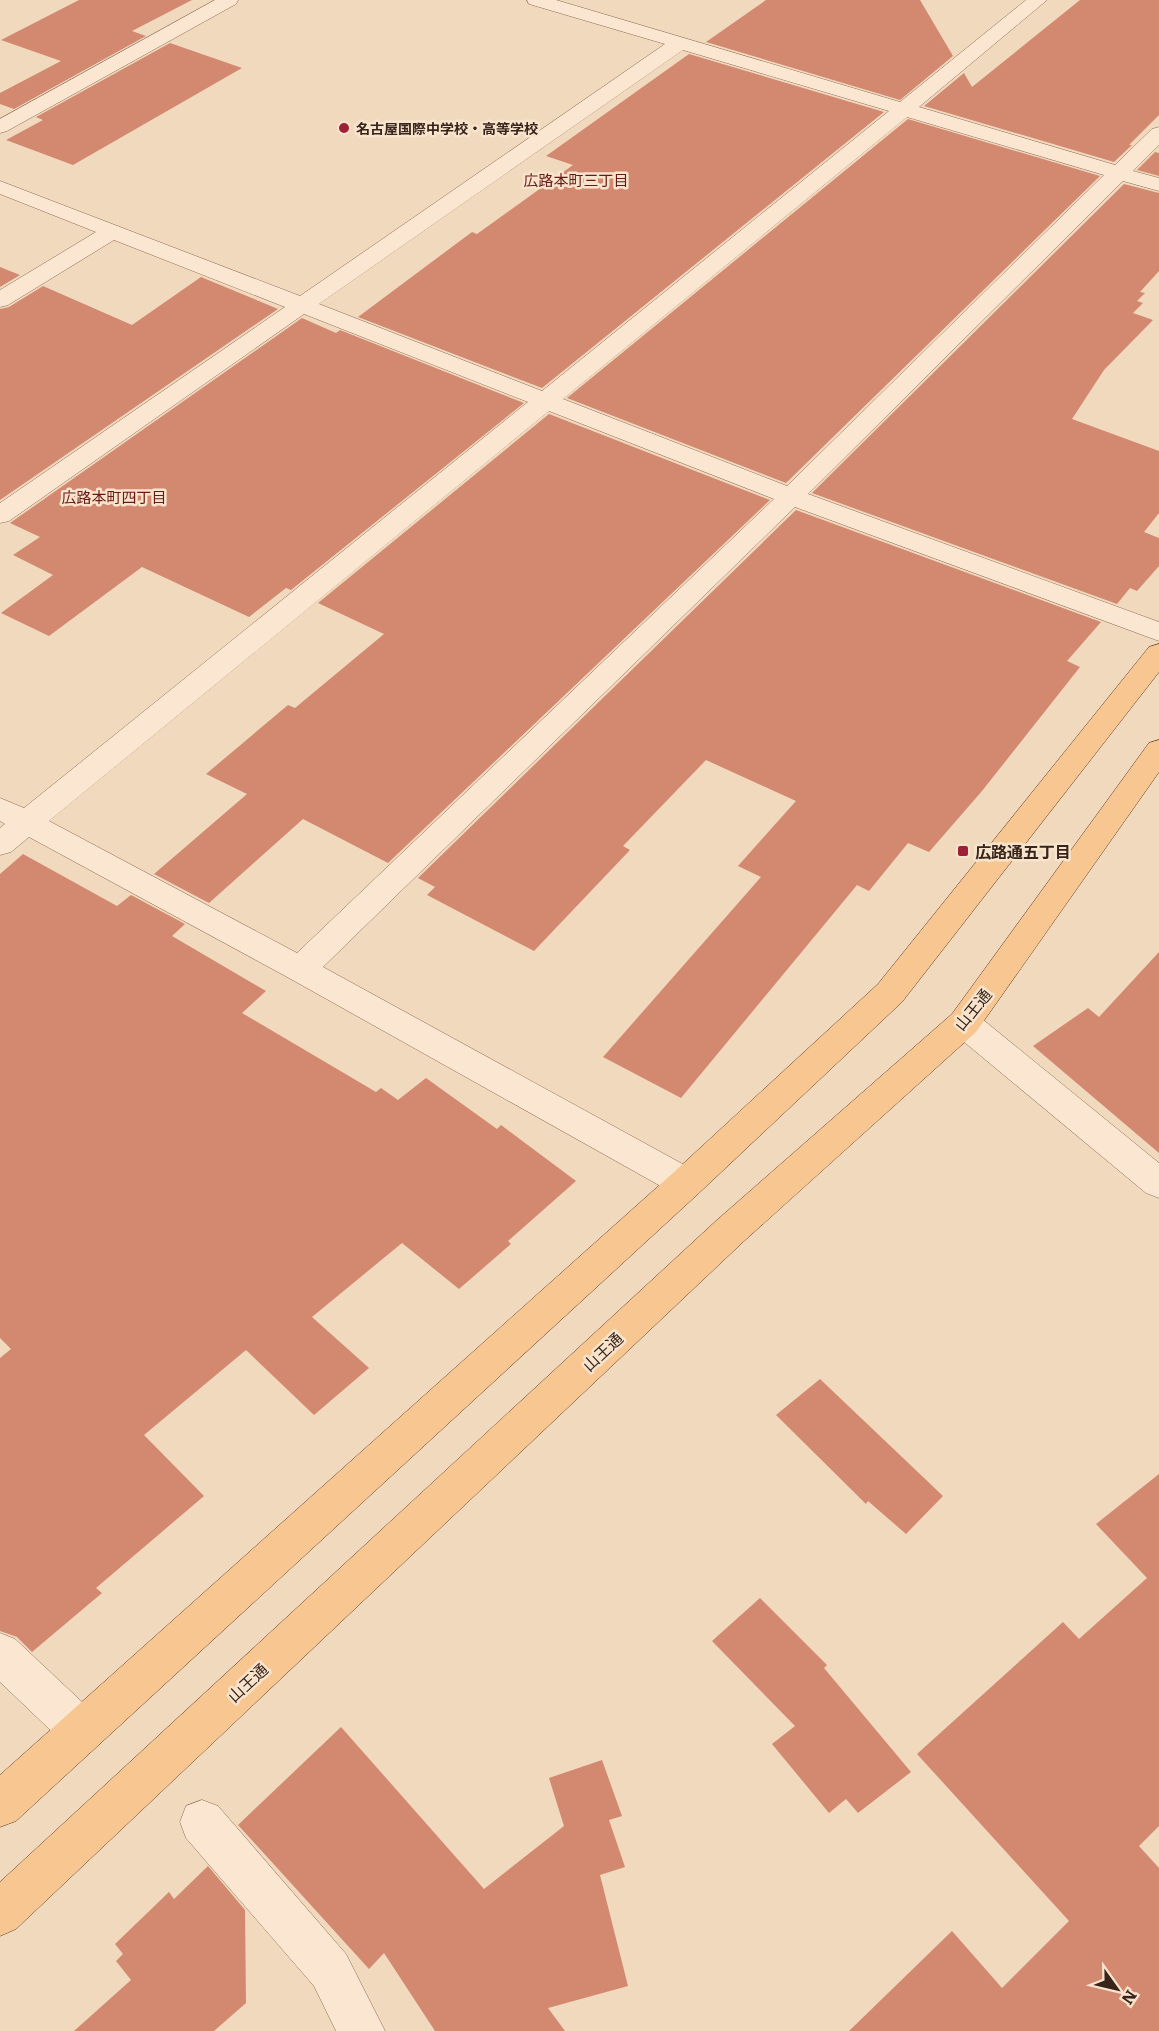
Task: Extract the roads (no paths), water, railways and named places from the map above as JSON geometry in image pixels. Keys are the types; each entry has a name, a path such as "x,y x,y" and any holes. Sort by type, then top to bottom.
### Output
{"main road":[{"path":"0,1805 686,1183 890,993 1159,653"},
{"name":"山王通","path":"0,1913 730,1231 964,1023 1159,750"}],"street":[{"path":"0,127 229,0"},
{"path":"536,0 1159,185"},
{"path":"0,844 13,815 546,401 1038,0"},
{"path":"0,515 680,43"},
{"path":"300,969 791,497 1159,133"},
{"path":"0,187 791,497 1159,632"},
{"path":"0,300 113,231"},
{"path":"13,815 300,969 686,1183"},
{"path":"964,1023 1159,1184"},
{"path":"0,1653 82,1731"},
{"path":"202,1822 330,1970 361,2031"}],"place":[{"name":"名古屋国際中学校・高等学校","path":"344,128"},
{"name":"広路通五丁目","path":"963,851"}],"district":[{"name":"広路本町三丁目","path":"576,179"},
{"name":"広路本町四丁目","path":"114,496"}]}
